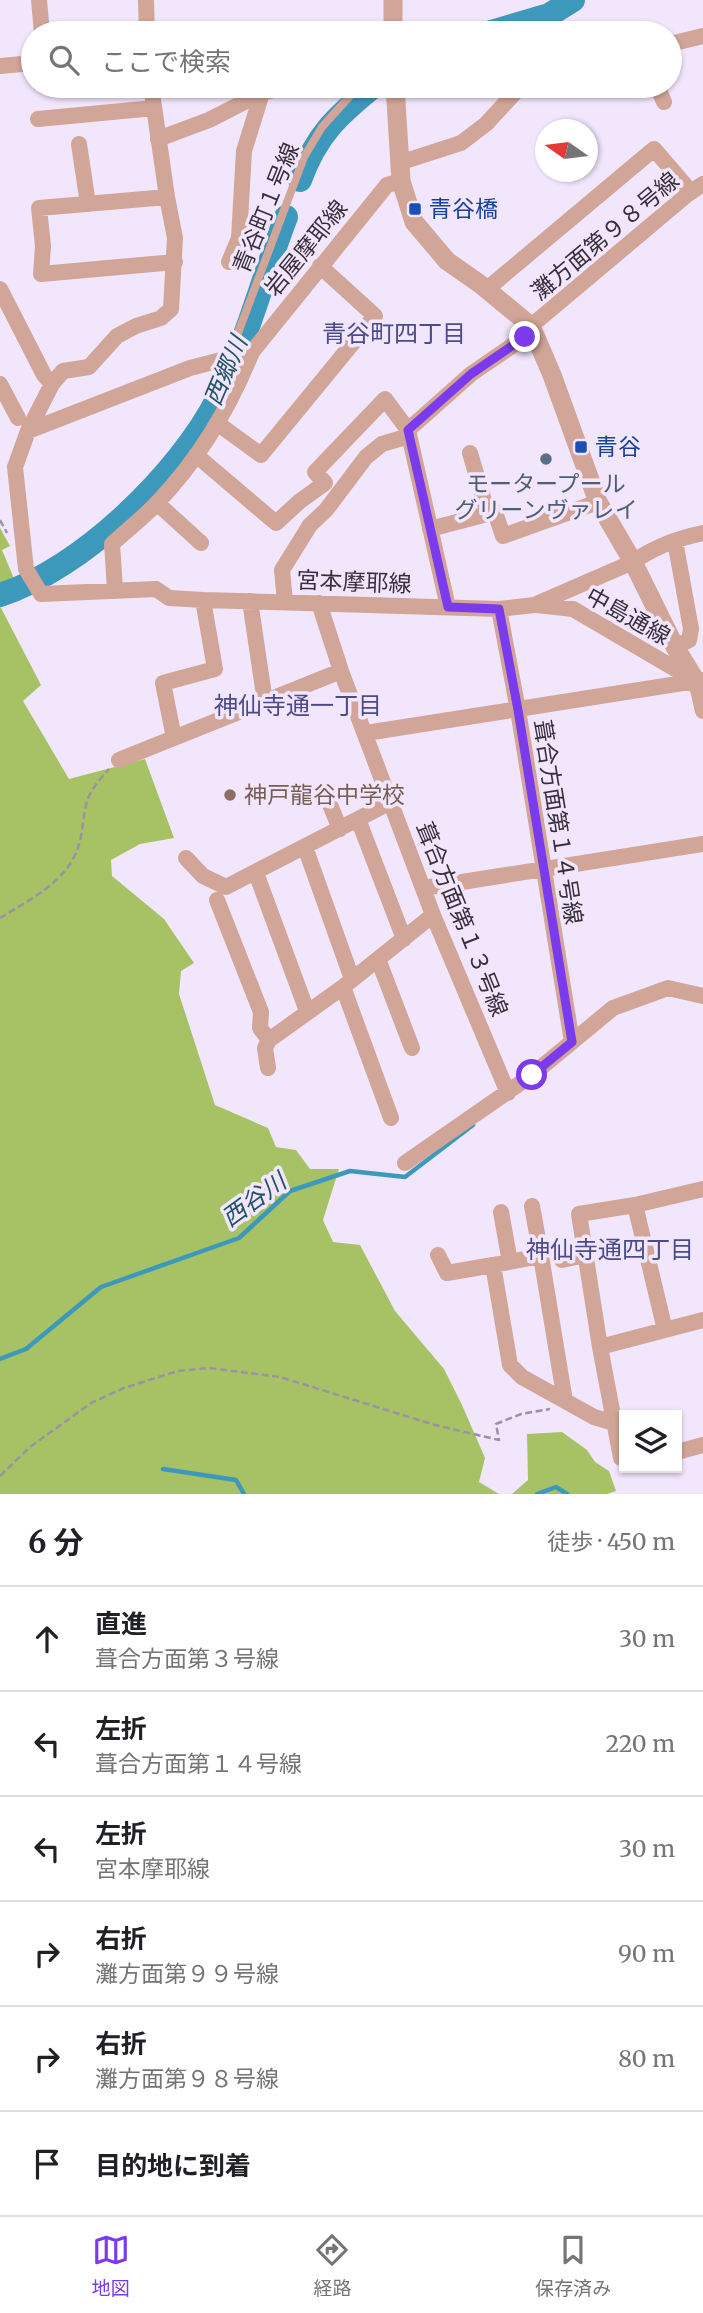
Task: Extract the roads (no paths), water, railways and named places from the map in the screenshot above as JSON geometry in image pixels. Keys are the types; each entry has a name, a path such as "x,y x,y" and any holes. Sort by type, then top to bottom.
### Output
{"street":[{"path":"39,0 41,21"},
{"path":"146,0 146,21"},
{"path":"393,0 393,21"},
{"path":"682,41 703,36"},
{"path":"0,66 21,64"},
{"path":"28,431 52,384 64,371 89,367 117,336 161,318 171,309 176,238 167,197 153,98"},
{"path":"158,139 209,120 252,98"},
{"path":"229,262 239,238 244,151 260,98"},
{"path":"396,98 400,172 414,222 457,270 487,289 531,326 552,374 598,502 634,562 675,647 701,683 703,711"},
{"name":"岩屋摩耶線","path":"115,589 112,544 157,503 197,455 240,382 250,352 400,172 461,143 486,124 510,98"},
{"path":"662,98 664,102"},
{"path":"38,120 154,108"},
{"path":"79,144 88,204"},
{"path":"487,289 654,149 697,188"},
{"name":"灘方面第９８号線","path":"285,602 282,570 310,525 326,510 366,457 382,444 408,433 471,374 525,337 531,326 697,188"},
{"path":"167,197 39,208 43,246 41,274 175,262"},
{"path":"217,423 261,455 375,316 320,266"},
{"path":"0,289 44,375 52,384"},
{"path":"28,431 190,368 250,352"},
{"path":"0,384 18,418"},
{"path":"197,455 276,523 299,501 325,483 315,472 385,399 408,433 448,607"},
{"name":"宮本摩耶線","path":"28,431 15,467 26,569 41,594 156,589 169,598 203,600 499,609 534,605 634,562 648,552 703,533"},
{"path":"470,453 488,514"},
{"path":"430,529 495,512 503,536 598,502"},
{"path":"157,503 201,543"},
{"path":"675,541 691,629 689,640 675,647"},
{"path":"174,738 163,683 215,669 203,600"},
{"path":"250,601 265,702"},
{"name":"葺合方面第１３号線","path":"319,603 341,671 433,915 508,1093"},
{"name":"中島通線","path":"534,605 573,609 701,683"},
{"name":"葺合方面第１４号線","path":"499,609 572,1042"},
{"path":"119,760 341,671"},
{"path":"366,733 701,683"},
{"path":"326,795 340,829"},
{"path":"186,858 203,876 226,887 391,802"},
{"path":"358,819 404,939"},
{"path":"424,888 703,844"},
{"path":"305,847 391,1118"},
{"path":"256,873 307,1011"},
{"path":"217,900 261,1012 260,1028 269,1040"},
{"path":"268,1068 265,1048 269,1040 433,915"},
{"path":"378,959 412,1048"},
{"path":"405,1163 508,1093 613,1007 668,988 703,996"},
{"path":"619,1448 579,1214 702,1193"},
{"path":"635,1205 665,1330"},
{"path":"532,1206 565,1401"},
{"path":"501,1212 510,1365 522,1377 594,1418 614,1423"},
{"path":"438,1255 447,1273 541,1256"},
{"path":"562,1260 586,1255"},
{"path":"600,1347 703,1320"},
{"path":"682,1451 703,1445"}],"lane":[{"name":"青谷町１号線","path":"229,357 304,158 321,127 348,98"}],"waterway":[{"name":"西郷川","path":"529,21 549,15 573,0"},
{"name":"西郷川","path":"300,180 321,138 360,98"},
{"name":"西郷川","path":"0,595 63,564 95,541 125,515 179,457 201,427 228,376 286,217"},
{"name":"西谷川","path":"0,1359 26,1349 101,1287 239,1238 290,1191 350,1171 405,1177 473,1125"},
{"path":"163,1469 236,1480 244,1494"},
{"path":"537,1494 556,1487 567,1494"}],"place":[{"name":"青谷橋","path":"415,209"},
{"name":"青谷","path":"581,447"},
{"name":"モータープール グリーンヴァレイ","path":"546,459"},
{"name":"神戸龍谷中学校","path":"230,795"}],"district":[{"name":"青谷町四丁目","path":"394,334"},
{"name":"神仙寺通一丁目","path":"298,706"},
{"name":"神仙寺通四丁目","path":"610,1250"}]}
